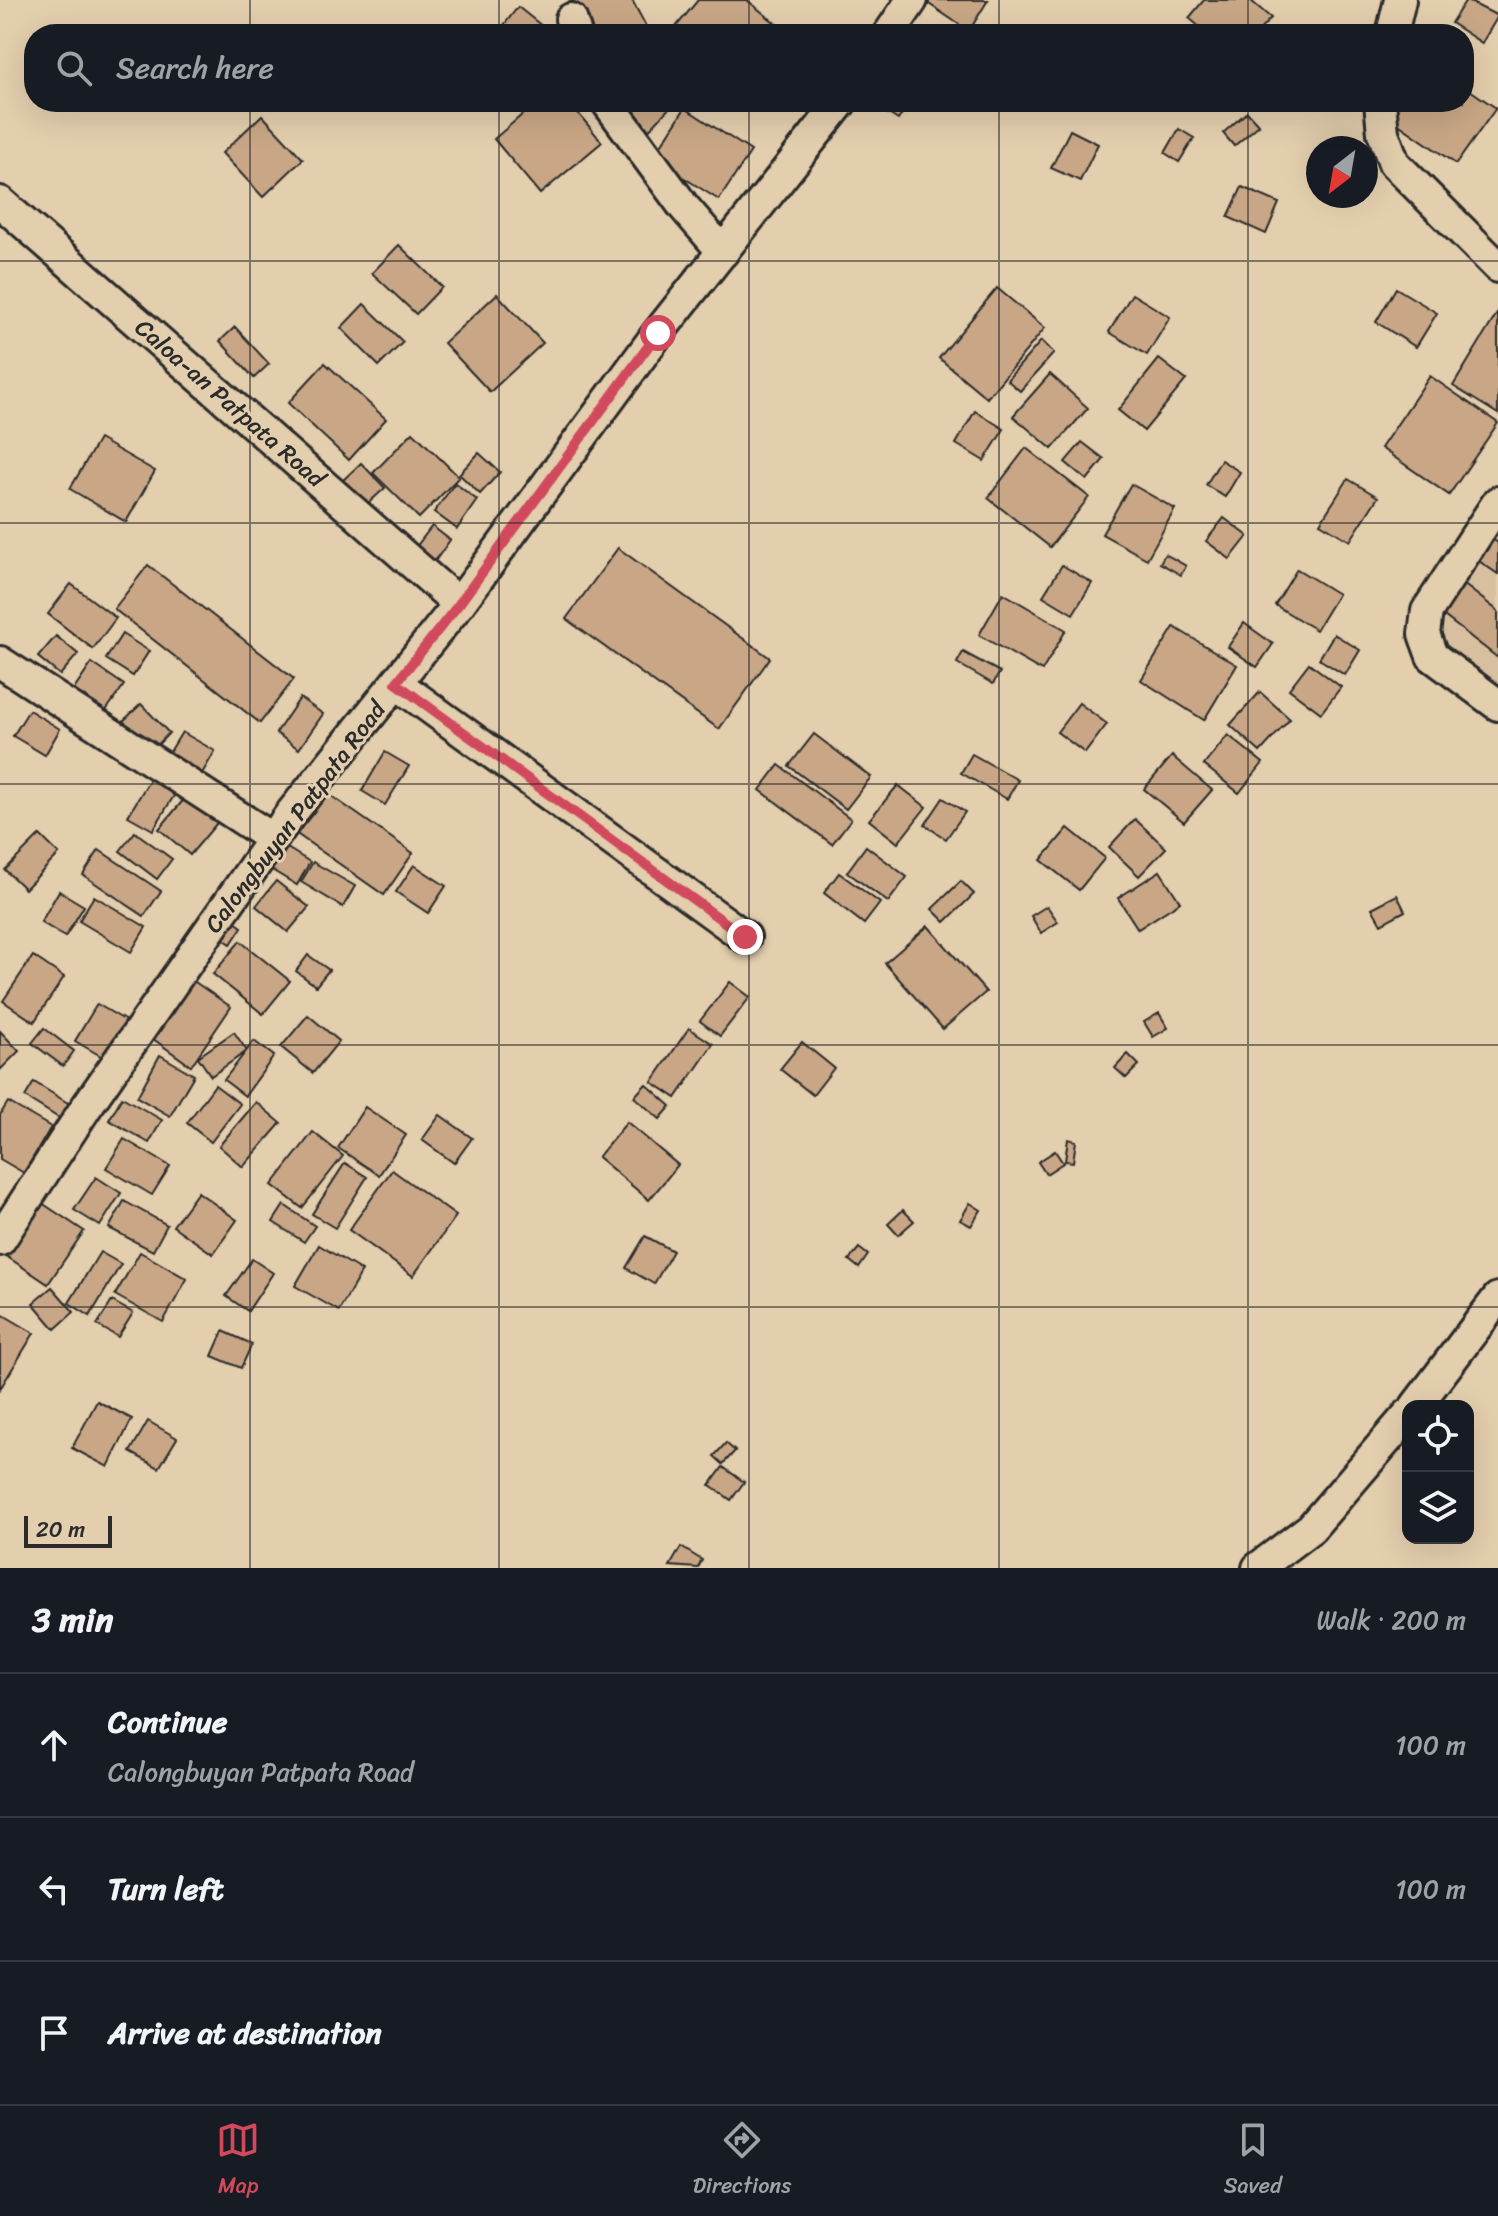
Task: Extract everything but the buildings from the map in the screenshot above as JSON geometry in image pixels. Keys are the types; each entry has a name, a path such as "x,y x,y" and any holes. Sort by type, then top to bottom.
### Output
{"street":[{"path":"896,24 912,0"},
{"path":"1394,24 1400,0"},
{"path":"614,112 684,207 723,252"},
{"name":"Calongbuyan Patpata Road","path":"0,1240 85,1109 273,839 459,604 649,345 833,112"},
{"path":"1381,112 1383,133 1394,163 1498,267"},
{"name":"Caloa-an Patpata Road","path":"0,202 459,604"},
{"path":"1498,502 1427,611 1424,634 1432,656 1498,705"},
{"path":"0,662 273,839"},
{"path":"396,683 745,937"},
{"path":"1421,1400 1498,1298"},
{"path":"1258,1568 1311,1528 1402,1422"}],"shaded area":[{"path":"1498,514 1498,683 1452,653 1434,624"}],"route":[{"path":"658,333 459,604 396,683 745,937"}]}
